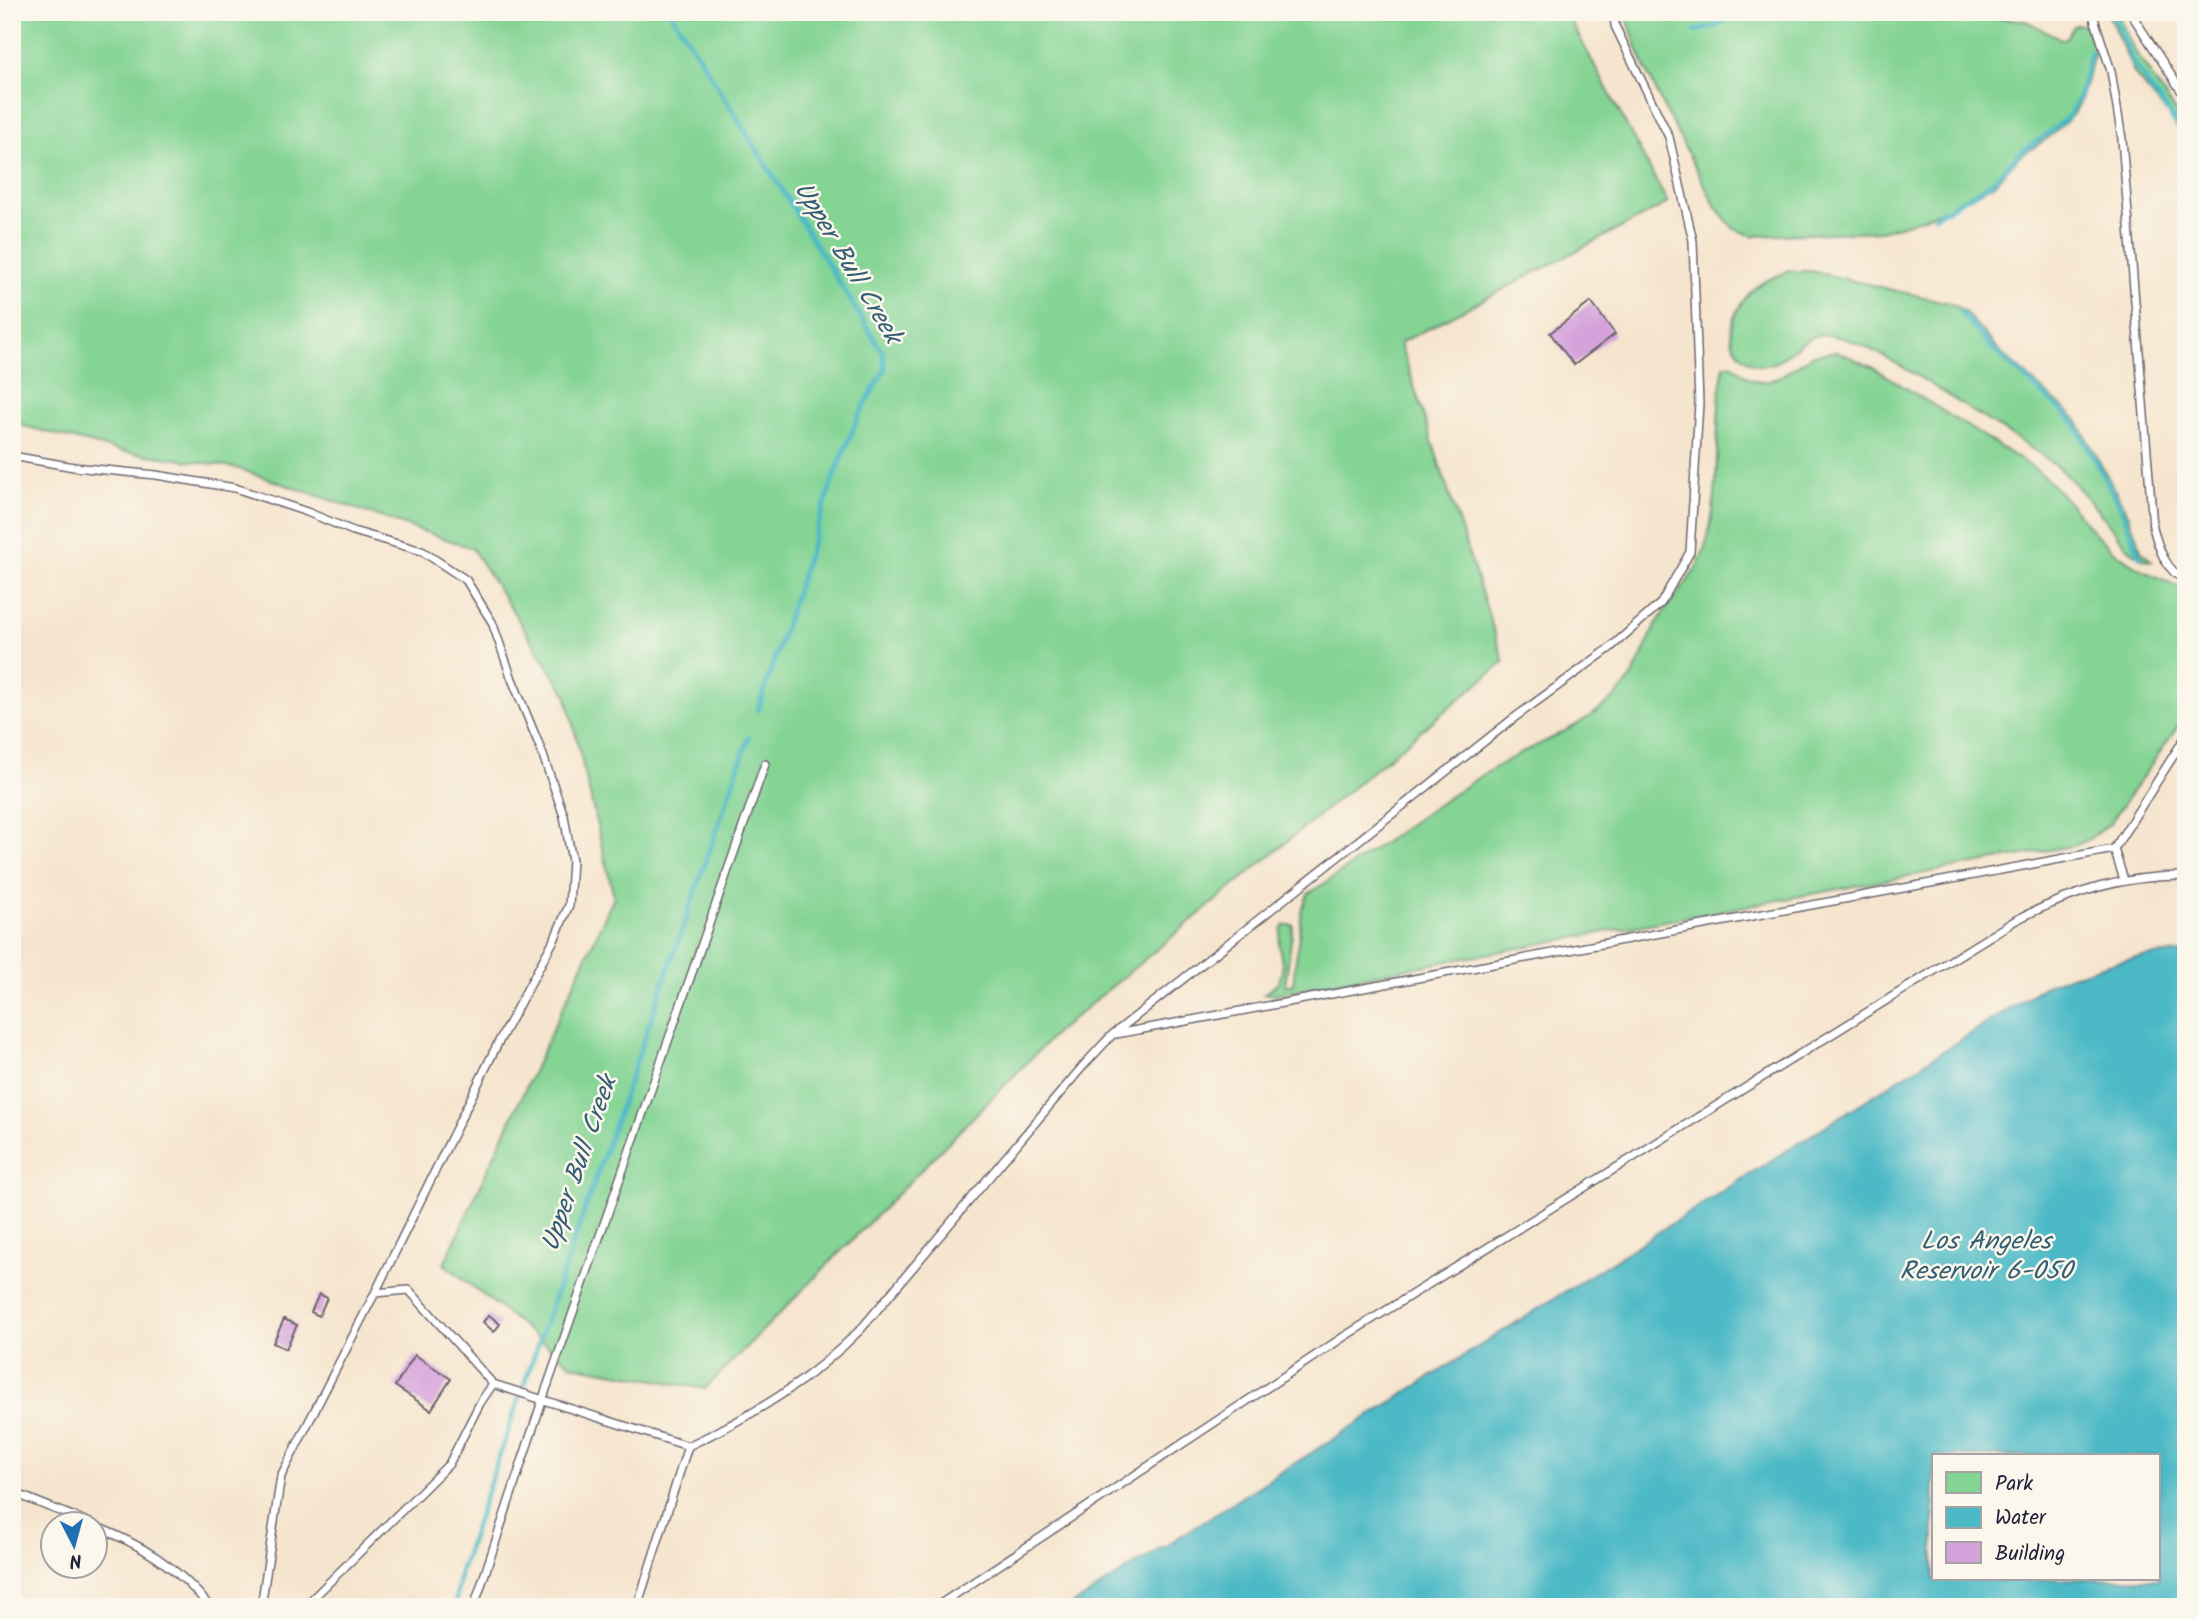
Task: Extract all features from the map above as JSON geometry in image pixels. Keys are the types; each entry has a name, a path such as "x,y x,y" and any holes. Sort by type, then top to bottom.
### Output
{"lane":[{"path":"375,1293 409,1290 493,1384 688,1446 762,1409 834,1357 861,1329 1112,1035 1514,718 1610,648 1661,603 1690,552 1699,403 1693,241 1669,137 1615,26 1614,12"},
{"path":"2092,12 2111,71 2122,139 2152,517 2157,541 2165,560 2172,570 2186,580"},
{"path":"2130,12 2186,99"},
{"path":"12,456 235,488 307,512 353,531 422,551 466,580 492,622 564,816 572,861 569,905 555,938 504,1033 281,1475 261,1607"},
{"path":"1112,1035 2113,849 2186,736"},
{"path":"474,1607 538,1399 765,764"},
{"path":"2113,849 2124,880"},
{"path":"936,1607 1345,1336 2016,920 2050,903 2088,889 2124,880 2186,876"},
{"path":"304,1607 449,1464 480,1403 493,1384"},
{"path":"638,1607 688,1446"},
{"path":"12,1492 56,1510"},
{"path":"108,1532 156,1555 201,1595 210,1607"}],"green space":[{"path":"12,12 1314,12 1337,16 1395,12 1566,12 1668,203 1400,343 1504,662 1057,1032 705,1389 572,1365 444,1264 614,897 566,694 472,548 233,467 120,451 12,423"},
{"path":"1625,12 1998,12 1997,18 2026,21 2061,39 2067,38 2077,24 2087,26 2095,51 2075,112 2048,138 2018,158 1993,185 1953,206 1881,231 1753,236 1734,229 1717,209 1660,100 1638,51"},
{"path":"2107,12 2117,12 2133,48 2186,128 2186,140 2135,75"},
{"path":"1790,271 1811,271 1949,303 1963,310 2003,355 2076,419 2128,514 2142,552 2152,561 2132,551 2077,486 2047,459 1878,353 1836,336 1820,335 1811,337 1773,363 1755,364 1746,360 1732,339 1735,314 1756,287 1768,279"},
{"path":"1836,351 1874,368 2035,469 2121,557 2152,575 2186,589 2186,715 2110,823 2077,845 1278,994 1264,994 1278,983 1282,972 1279,945 1284,925 1293,925 1285,985 1293,985 1302,909 1308,894 1489,771 1587,718 1624,687 1636,669 1658,622 1695,569 1704,550 1714,505 1724,366 1731,364 1750,379 1766,382 1781,376 1813,355"}],"water":[{"name":"Los Angeles Reservoir 6-050","path":"2186,953 2186,1607 1069,1607 2050,983 2116,962"}],"building":[{"path":"1591,302 1615,334 1574,365 1550,333"},
{"path":"319,1294 327,1298 319,1316 311,1312"},
{"path":"489,1315 500,1324 494,1332 483,1322"},
{"path":"284,1319 297,1325 286,1349 273,1343"},
{"path":"415,1355 451,1379 431,1410 395,1386"}],"waterway":[{"name":"Upper Bull Creek","path":"670,12 883,353 885,369 858,417 833,479 758,710"},
{"path":"1695,31 1715,27 1738,12"},
{"path":"2112,12 2134,64 2186,138"},
{"path":"1935,216 1990,184 2019,154 2069,116 2079,98 2091,52"},
{"path":"1960,312 1993,349 2074,422 2120,505 2140,556"},
{"name":"Upper Bull Creek","path":"455,1607 460,1573 483,1503 749,737"}]}
